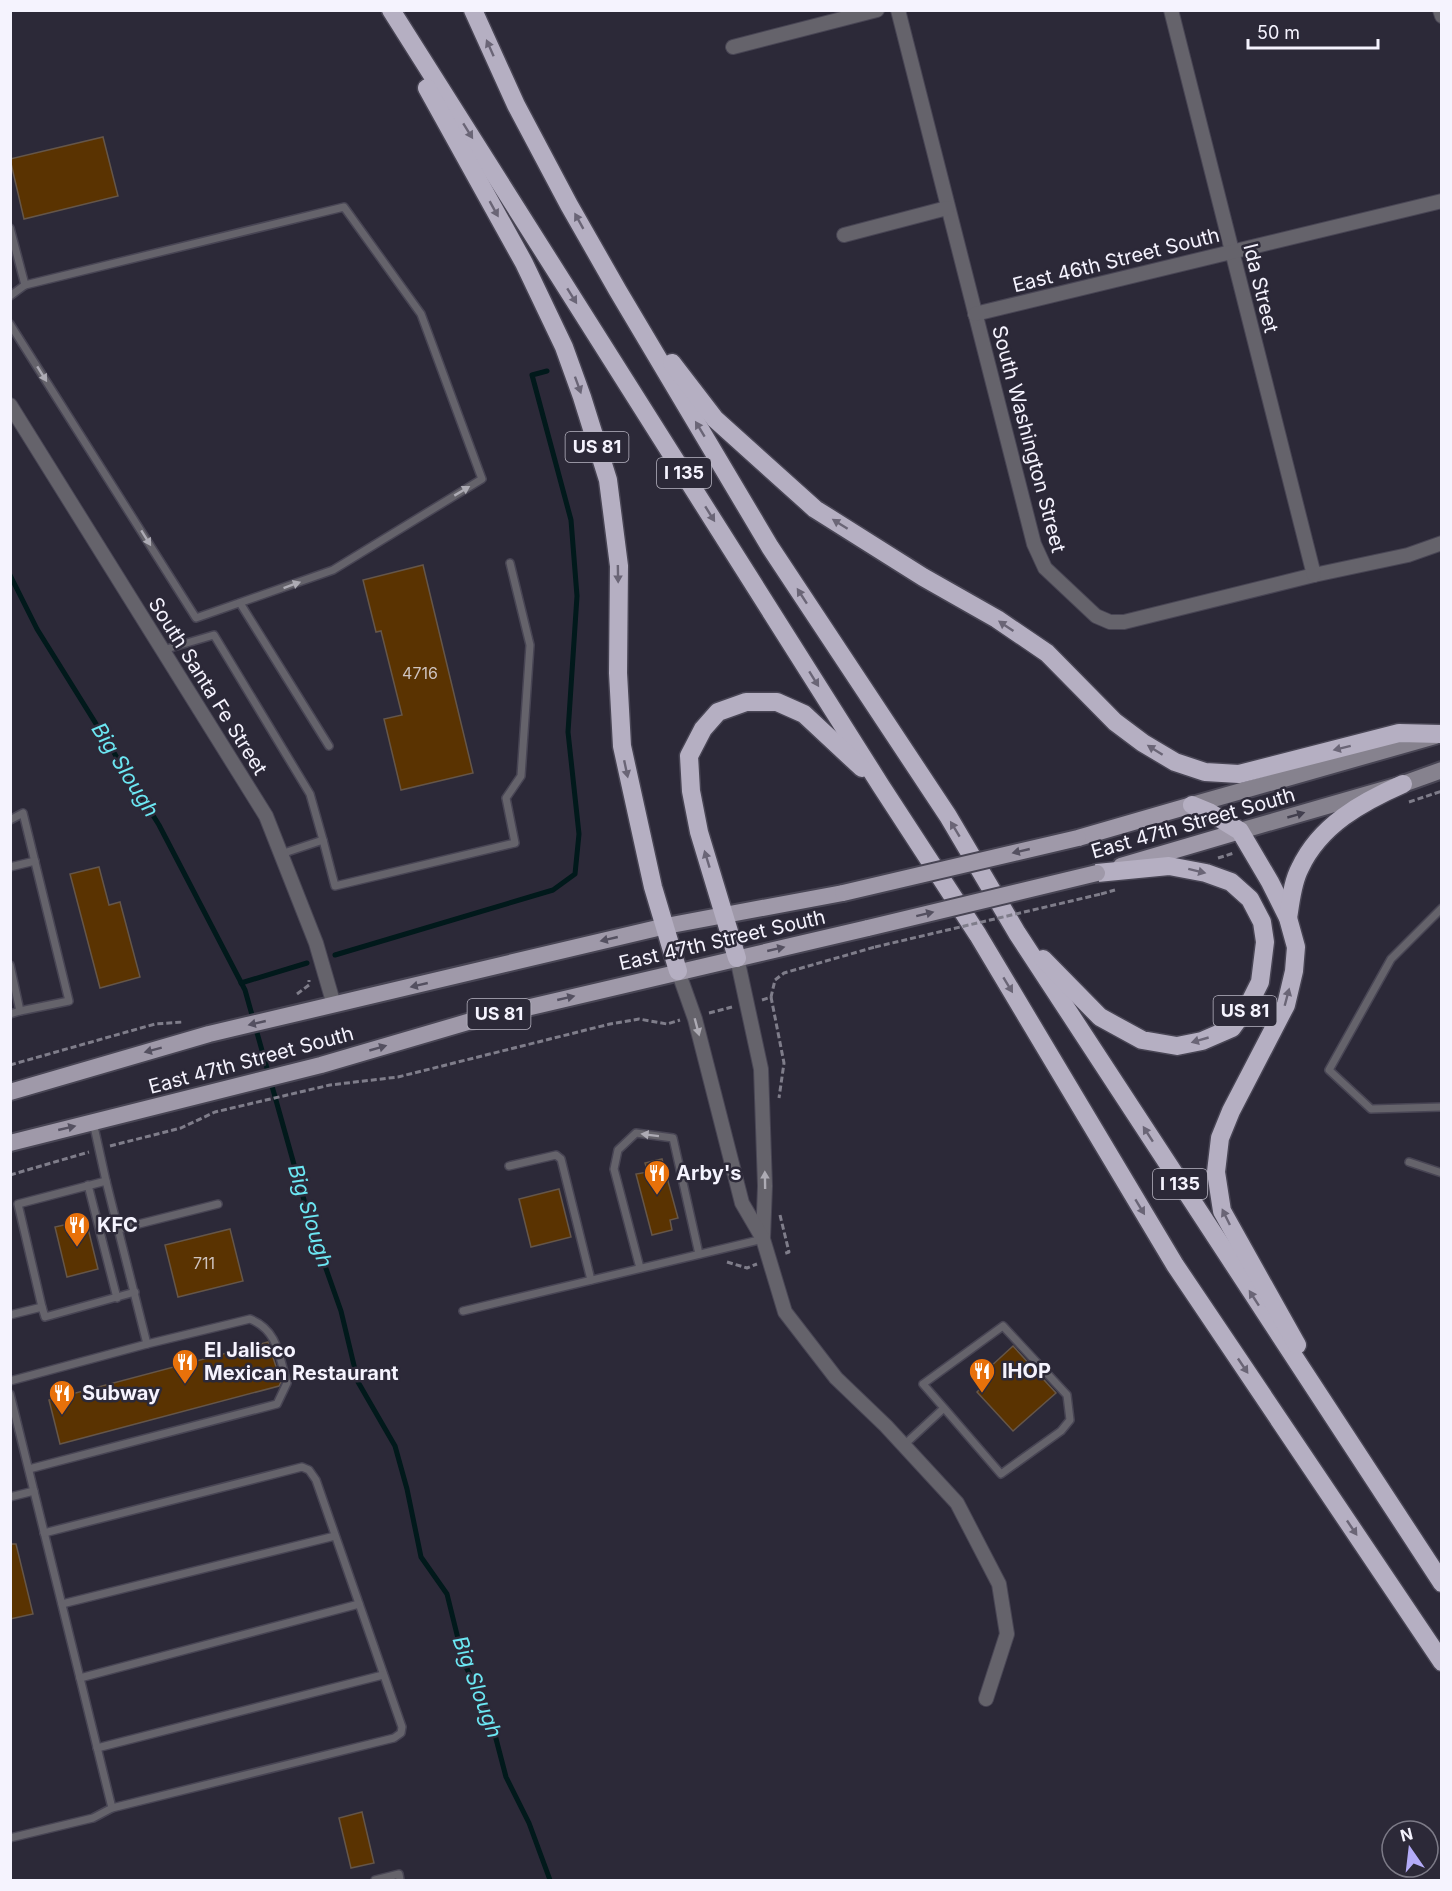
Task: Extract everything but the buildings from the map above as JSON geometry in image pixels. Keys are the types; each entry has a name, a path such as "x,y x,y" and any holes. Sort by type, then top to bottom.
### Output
{"highway":[{"name":"US 81","path":"384,10 524,263 564,347 608,480 619,567 618,673 622,747 653,887 678,971"},
{"name":"I 135","path":"391,10 881,786 978,935 1175,1265 1442,1662"},
{"name":"I 135","path":"473,10 516,105 618,291 770,547 948,816 1017,933 1343,1435 1442,1582"},
{"path":"618,291 715,419 815,508 923,577 997,619 1047,653 1115,722 1143,743 1175,762 1205,772 1239,774 1399,734 1441,734"},
{"path":"737,958 699,832 691,791 689,756 703,729 718,712 746,702 777,702 804,714 881,786"},
{"path":"1288,918 1299,868 1322,834 1366,801 1403,784"},
{"path":"1192,806 1209,812 1240,831 1288,918 1296,947 1294,971 1286,1005 1231,1111 1220,1138 1216,1172 1222,1211 1279,1311 1343,1435"},
{"name":"US 81","path":"1017,933 1100,1017 1142,1040 1177,1046 1202,1041 1232,1028 1248,1006 1260,982 1265,942 1262,922 1250,899 1231,882 1208,873 1169,866 1097,873"}],"main road":[{"name":"East 47th Street South","path":"10,1092 209,1034 666,926 843,893 1078,838 1441,734"},
{"name":"East 47th Street South","path":"10,1143 317,1065 471,1021 1097,873 1403,784 1442,770"}],"street":[{"path":"733,47 877,10"},
{"name":"South Washington Street","path":"898,10 947,208 1039,557 1045,568 1063,587 1096,616 1110,622 1124,622 1314,575 1408,555 1442,543"},
{"name":"Ida Street","path":"1171,10 1314,575"},
{"path":"1440,10 1442,16"},
{"name":"East 46th Street South","path":"975,314 1442,201"},
{"path":"844,235 947,208"},
{"name":"South Santa Fe Street","path":"10,405 266,816 316,943 334,1005"},
{"path":"737,958 761,1069 765,1186 763,1239"},
{"path":"678,971 694,1017 742,1203 763,1239 785,1312 836,1378 957,1503 999,1584 1007,1634 986,1699"}],"lane":[{"path":"10,296 25,285 344,207 421,314 482,479 333,570 196,618 10,324"},
{"path":"10,228 25,285"},
{"path":"163,650 214,635 310,794 335,886 516,843 506,798 521,776 530,645 510,563"},
{"path":"240,603 329,746"},
{"path":"10,820 23,813 69,1001 10,1014"},
{"path":"281,854 323,840"},
{"path":"10,867 35,861"},
{"path":"1442,908 1391,959 1329,1071 1371,1109 1442,1107"},
{"path":"10,965 20,1011"},
{"path":"93,1122 147,1344"},
{"path":"640,1268 614,1169 618,1150 636,1133 673,1138 699,1254"},
{"path":"509,1166 556,1155 561,1159 591,1280"},
{"path":"1409,1162 1442,1173"},
{"path":"106,1181 18,1203 42,1307 45,1317 135,1292"},
{"path":"88,1185 117,1298"},
{"path":"118,1230 218,1204"},
{"path":"10,1213 19,1211"},
{"path":"463,1311 763,1239"},
{"path":"10,1316 42,1307"},
{"path":"10,1381 250,1319 262,1324 274,1337 287,1383 277,1404 29,1469"},
{"path":"1003,1326 1067,1395 1070,1420 1061,1431 1001,1474 944,1408 923,1384 1003,1326"},
{"path":"10,1394 13,1415 29,1469 112,1808"},
{"path":"904,1446 944,1408"},
{"path":"10,1838 93,1818 112,1808 394,1738 401,1733 402,1727 316,1480 309,1470 302,1467 44,1533"},
{"path":"10,1497 34,1491"},
{"path":"62,1604 335,1536"},
{"path":"80,1678 359,1604"},
{"path":"97,1748 383,1675"},
{"path":"375,1881 399,1875 400,1881"}],"path":[{"path":"1403,804 1442,792"},
{"path":"1208,873 1217,859 1250,848"},
{"path":"10,1175 181,1128 215,1112 330,1085 398,1077 620,1022 639,1019 667,1024 746,1004 771,997 775,980 784,973 875,947 1121,889"},
{"path":"298,994 309,985 309,978"},
{"path":"10,1065 155,1024 185,1022"}],"waterway":[{"path":"335,955 553,890 575,874 579,834 568,732 577,596 571,520 532,375 547,371"},
{"name":"Big Slough","path":"10,575 37,629 159,825 245,990 313,1232 341,1311 358,1382 395,1446 407,1489 421,1557 447,1594 464,1663 489,1712 506,1777 529,1823 550,1880"},
{"path":"241,983 307,963"}],"place":[{"name":"Arby's","path":"657,1196"},
{"name":"KFC","path":"77,1248"},
{"name":"El Jalisco Mexican Restaurant","path":"185,1385"},
{"name":"IHOP","path":"982,1394"},
{"name":"Subway","path":"62,1416"}]}
